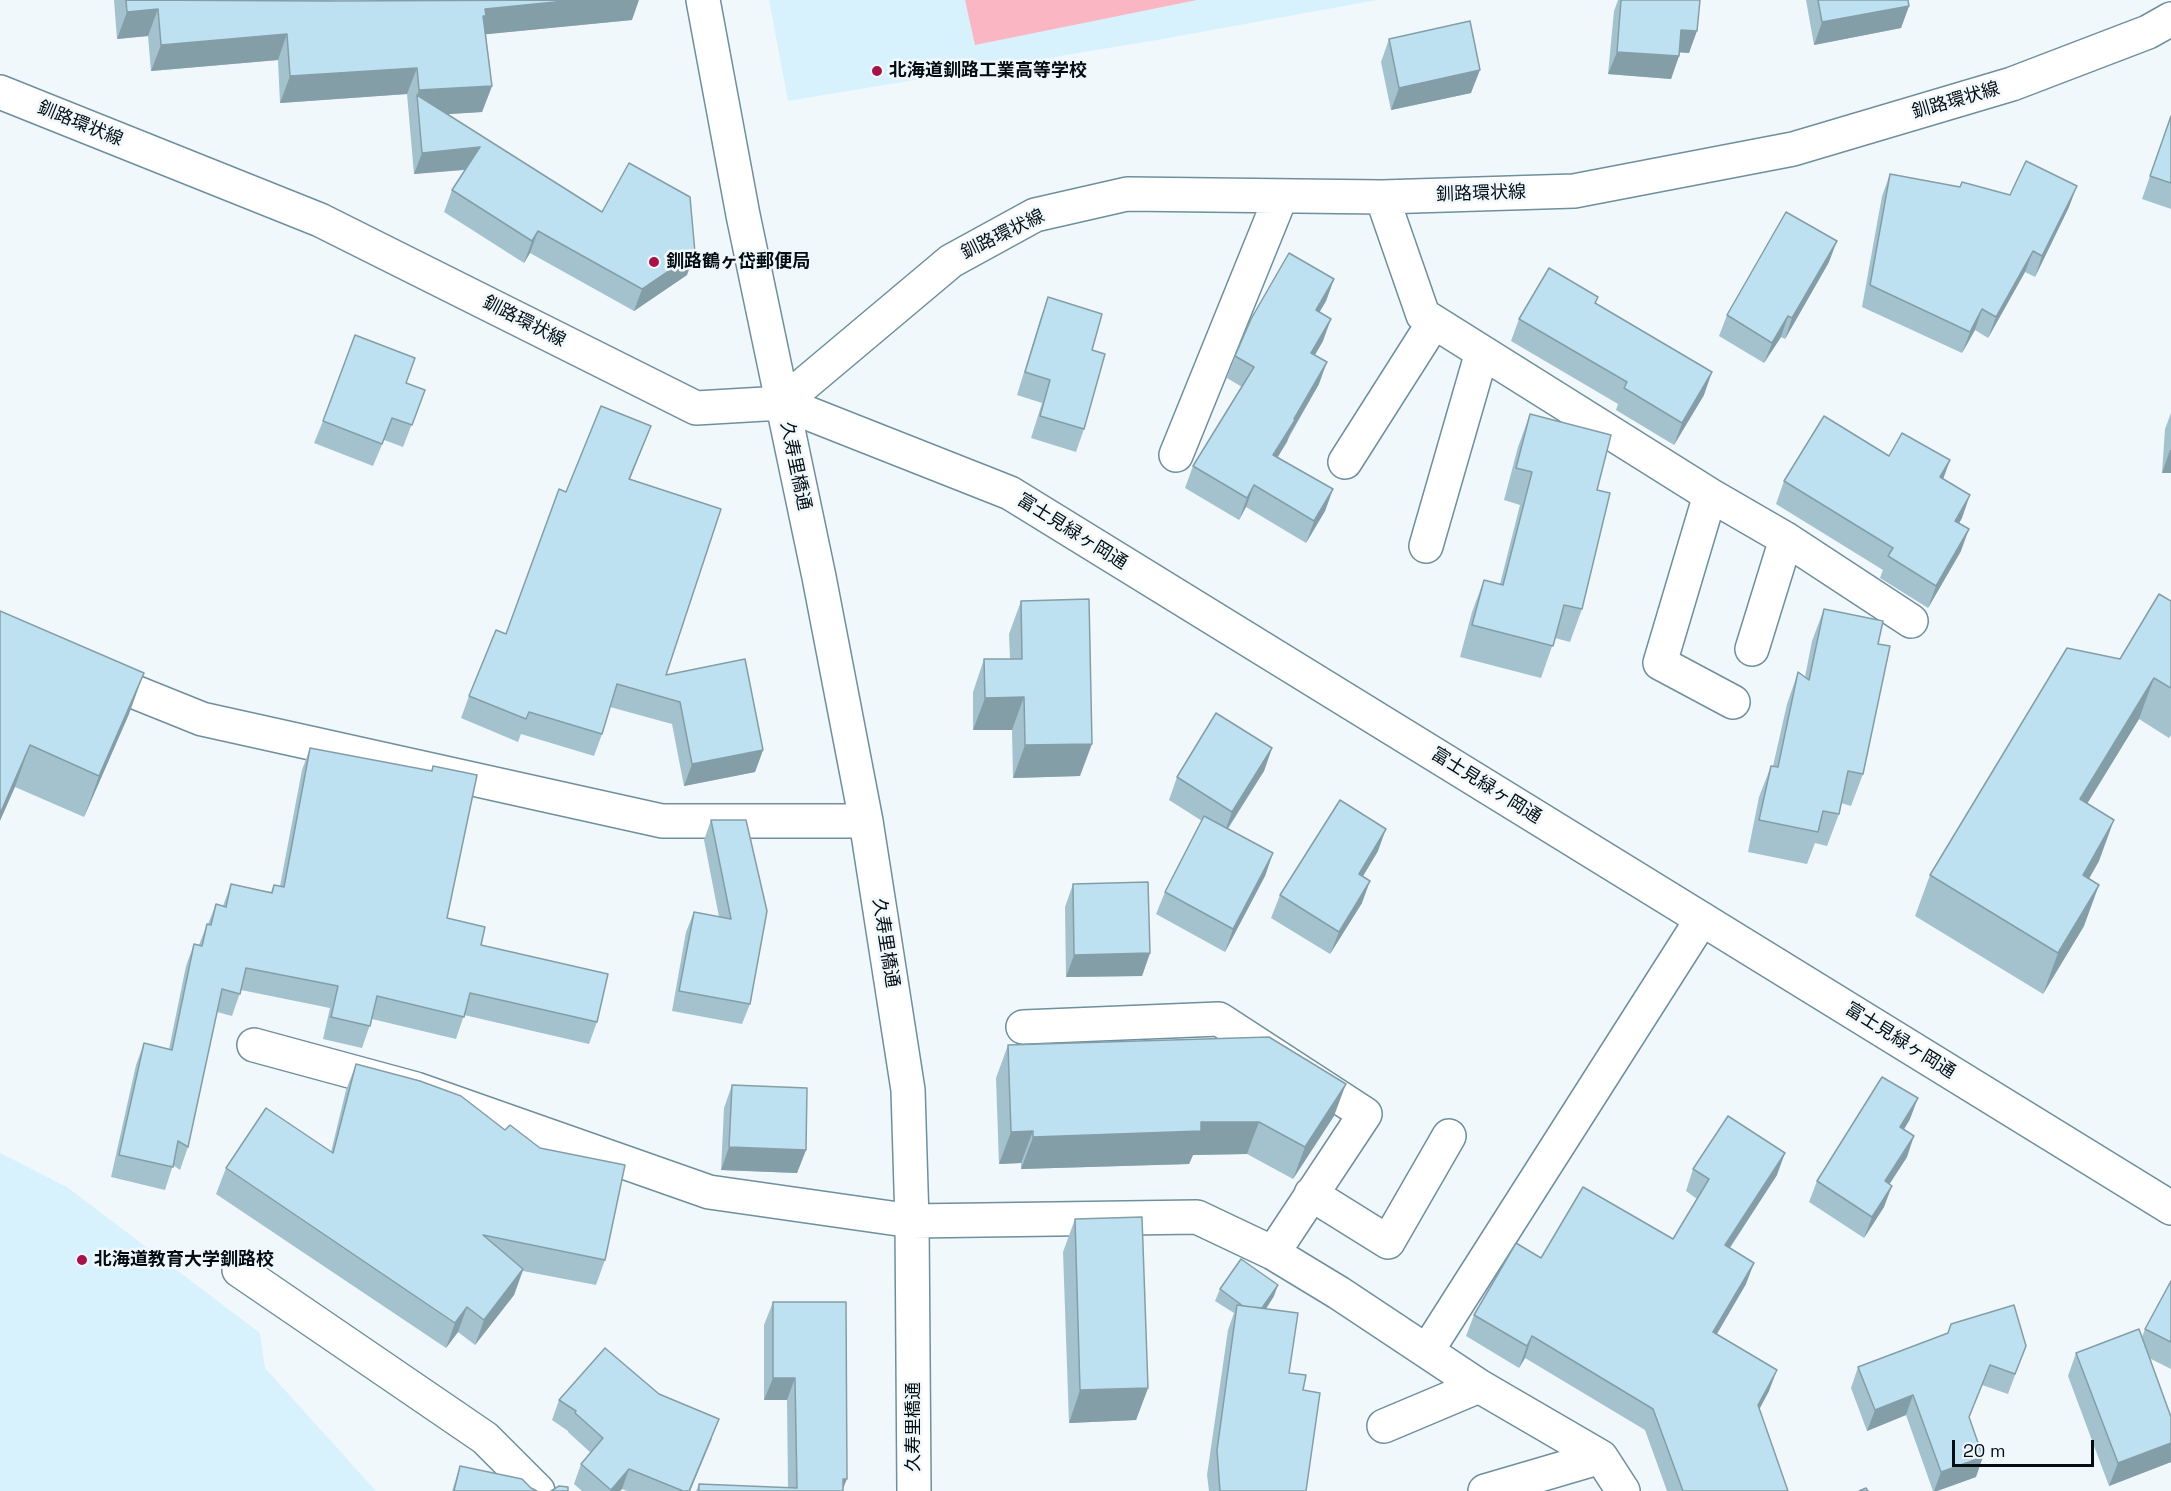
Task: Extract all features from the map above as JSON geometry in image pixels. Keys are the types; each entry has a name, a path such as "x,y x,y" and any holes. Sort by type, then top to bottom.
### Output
{"street":[{"name":"久寿里橋通","path":"704,0 743,215 819,577 866,821 908,1090 912,1221 914,1491"},
{"name":"釧路環状線","path":"0,92 320,220 696,408 782,403 951,261 1035,215 1127,194 1382,197 1575,191 1793,149 2012,84 2148,32 2171,19"},
{"path":"1176,455 1281,196"},
{"path":"1382,197 1422,315 1710,495 1786,539 1911,621"},
{"path":"1345,462 1434,322"},
{"path":"1426,546 1482,352"},
{"name":"富士見緑ヶ岡通","path":"782,403 1010,493 2171,1208"},
{"path":"1710,495 1660,663 1733,702"},
{"path":"1752,649 1786,539"},
{"path":"72,666 202,719 662,821 866,821"},
{"path":"1427,1351 1702,919"},
{"path":"1023,1027 1219,1019 1365,1114 1273,1253"},
{"path":"254,1046 416,1089 709,1192 912,1221 1197,1217 1273,1253 1479,1386 1601,1457 1623,1491"},
{"path":"1311,1194 1388,1242 1449,1136"},
{"path":"239,1270 485,1438 538,1491"},
{"path":"1384,1426 1479,1386"},
{"path":"1485,1491 1601,1457"}],"shaded area":[{"name":"北海道釧路工業高等学校","path":"769,0 1377,0 1157,40 788,101"},
{"path":"965,0 1197,0 975,45"},
{"name":"北海道教育大学釧路校","path":"0,1153 67,1187 260,1333 265,1368 376,1491 0,1491"}],"building":[{"path":"126,0 575,0 485,9 486,16 483,16 492,86 419,90 417,68 290,76 287,34 161,45 158,9 127,12"},
{"path":"1621,0 1700,0 1697,31 1681,30 1679,56 1617,52"},
{"path":"1818,0 1908,0 1909,6 1822,22"},
{"path":"1470,21 1480,70 1399,88 1389,39"},
{"path":"417,95 602,212 629,163 690,197 695,253 642,289 538,231 532,241 452,190 480,147 422,153"},
{"path":"2171,116 2171,183 2150,176"},
{"path":"2026,161 2077,186 2042,256 2033,251 1996,317 1982,309 1970,332 1870,285 1890,174 1960,187 1962,182 2010,195"},
{"path":"1786,212 1837,241 1792,318 1788,316 1772,343 1727,315"},
{"path":"1289,253 1334,279 1316,310 1331,319 1311,353 1327,362 1273,455 1333,489 1314,521 1254,485 1247,498 1193,466 1254,367 1235,356 1251,319"},
{"path":"1549,268 1598,297 1595,303 1712,372 1682,423 1624,388 1627,382 1519,319"},
{"path":"1048,297 1102,314 1092,350 1105,354 1084,429 1040,416 1050,380 1025,372"},
{"path":"355,335 415,358 406,383 425,390 412,425 392,418 382,444 323,421"},
{"path":"601,406 651,426 629,479 721,509 666,675 745,659 763,750 692,764 680,702 617,684 602,734 529,712 526,719 469,696 496,630 506,634 559,489 566,492"},
{"path":"1530,414 1611,435 1597,490 1610,493 1582,609 1564,605 1553,646 1472,625 1484,580 1503,585 1532,472 1516,468"},
{"path":"1824,416 1889,456 1902,433 1950,460 1940,477 1970,495 1955,521 1969,529 1936,586 1888,556 1893,548 1784,481"},
{"path":"2159,594 2171,601 2171,688 2154,678 2080,799 2114,820 2083,875 2099,885 2058,953 1930,875 2067,648 2120,659"},
{"path":"1089,599 1092,744 1025,745 1024,697 985,698 984,659 1022,659 1021,601"},
{"path":"1824,609 1883,621 1878,644 1890,646 1863,774 1848,771 1839,814 1823,811 1818,832 1759,820 1771,766 1778,767 1798,672 1809,680"},
{"path":"0,611 144,673 99,776 30,745 0,814"},
{"path":"1216,713 1272,748 1232,812 1177,777"},
{"path":"310,748 432,771 433,766 477,775 447,918 485,927 481,945 608,974 597,1022 470,993 464,1017 377,996 370,1026 331,1017 338,986 246,968 240,994 222,989 188,1147 178,1141 173,1167 119,1155 144,1043 172,1050 194,944 202,946 207,924 211,925 216,904 226,907 231,884 272,893 274,885 284,887"},
{"path":"1340,800 1386,829 1359,874 1370,881 1339,932 1280,895"},
{"path":"1204,816 1273,853 1233,929 1165,892"},
{"path":"711,820 746,820 767,911 750,1004 679,991 694,912 731,919"},
{"path":"1148,882 1150,953 1074,955 1073,884"},
{"path":"1269,1037 1346,1084 1305,1147 1259,1122 1201,1122 1201,1131 1033,1137 1033,1131 1011,1132 1008,1045"},
{"path":"356,1064 420,1081 461,1096 505,1130 510,1125 540,1148 625,1165 605,1260 483,1235 523,1269 484,1320 467,1307 455,1323 226,1168 266,1108 333,1153"},
{"path":"1882,1077 1918,1098 1900,1127 1914,1136 1885,1181 1892,1186 1872,1217 1817,1181"},
{"path":"732,1085 807,1088 806,1150 729,1147"},
{"path":"1728,1116 1785,1153 1725,1245 1754,1263 1713,1332 1777,1370 1758,1405 1788,1491 1683,1491 1653,1409 1532,1336 1527,1346 1474,1315 1516,1243 1541,1258 1583,1187 1673,1239 1709,1179 1693,1169"},
{"path":"1142,1217 1148,1388 1080,1390 1075,1219"},
{"path":"1241,1259 1278,1285 1262,1308 1243,1306 1220,1289"},
{"path":"2171,1281 2171,1342 2145,1329"},
{"path":"773,1302 846,1302 847,1479 843,1479 843,1491 699,1491 699,1484 797,1488 795,1378 773,1378"},
{"path":"1237,1305 1298,1313 1289,1373 1306,1375 1303,1390 1320,1393 1306,1491 1220,1491 1217,1450"},
{"path":"2014,1305 2026,1346 2015,1374 1990,1365 1969,1417 1983,1457 1941,1472 1913,1395 1875,1410 1858,1367 1948,1333 1951,1324"},
{"path":"2139,1329 2171,1417 2171,1443 2118,1463 2076,1353"},
{"path":"605,1348 659,1394 719,1419 689,1491 683,1491 629,1469 611,1490 581,1464 603,1438 575,1413 576,1411 559,1400"},
{"path":"460,1466 522,1479 537,1491 454,1491"},
{"path":"559,1486 568,1487 568,1491 551,1491"}],"place":[{"name":"北海道釧路工業高等学校","path":"877,71"},
{"name":"釧路鶴ヶ岱郵便局","path":"654,262"},
{"name":"北海道教育大学釧路校","path":"82,1260"}]}
